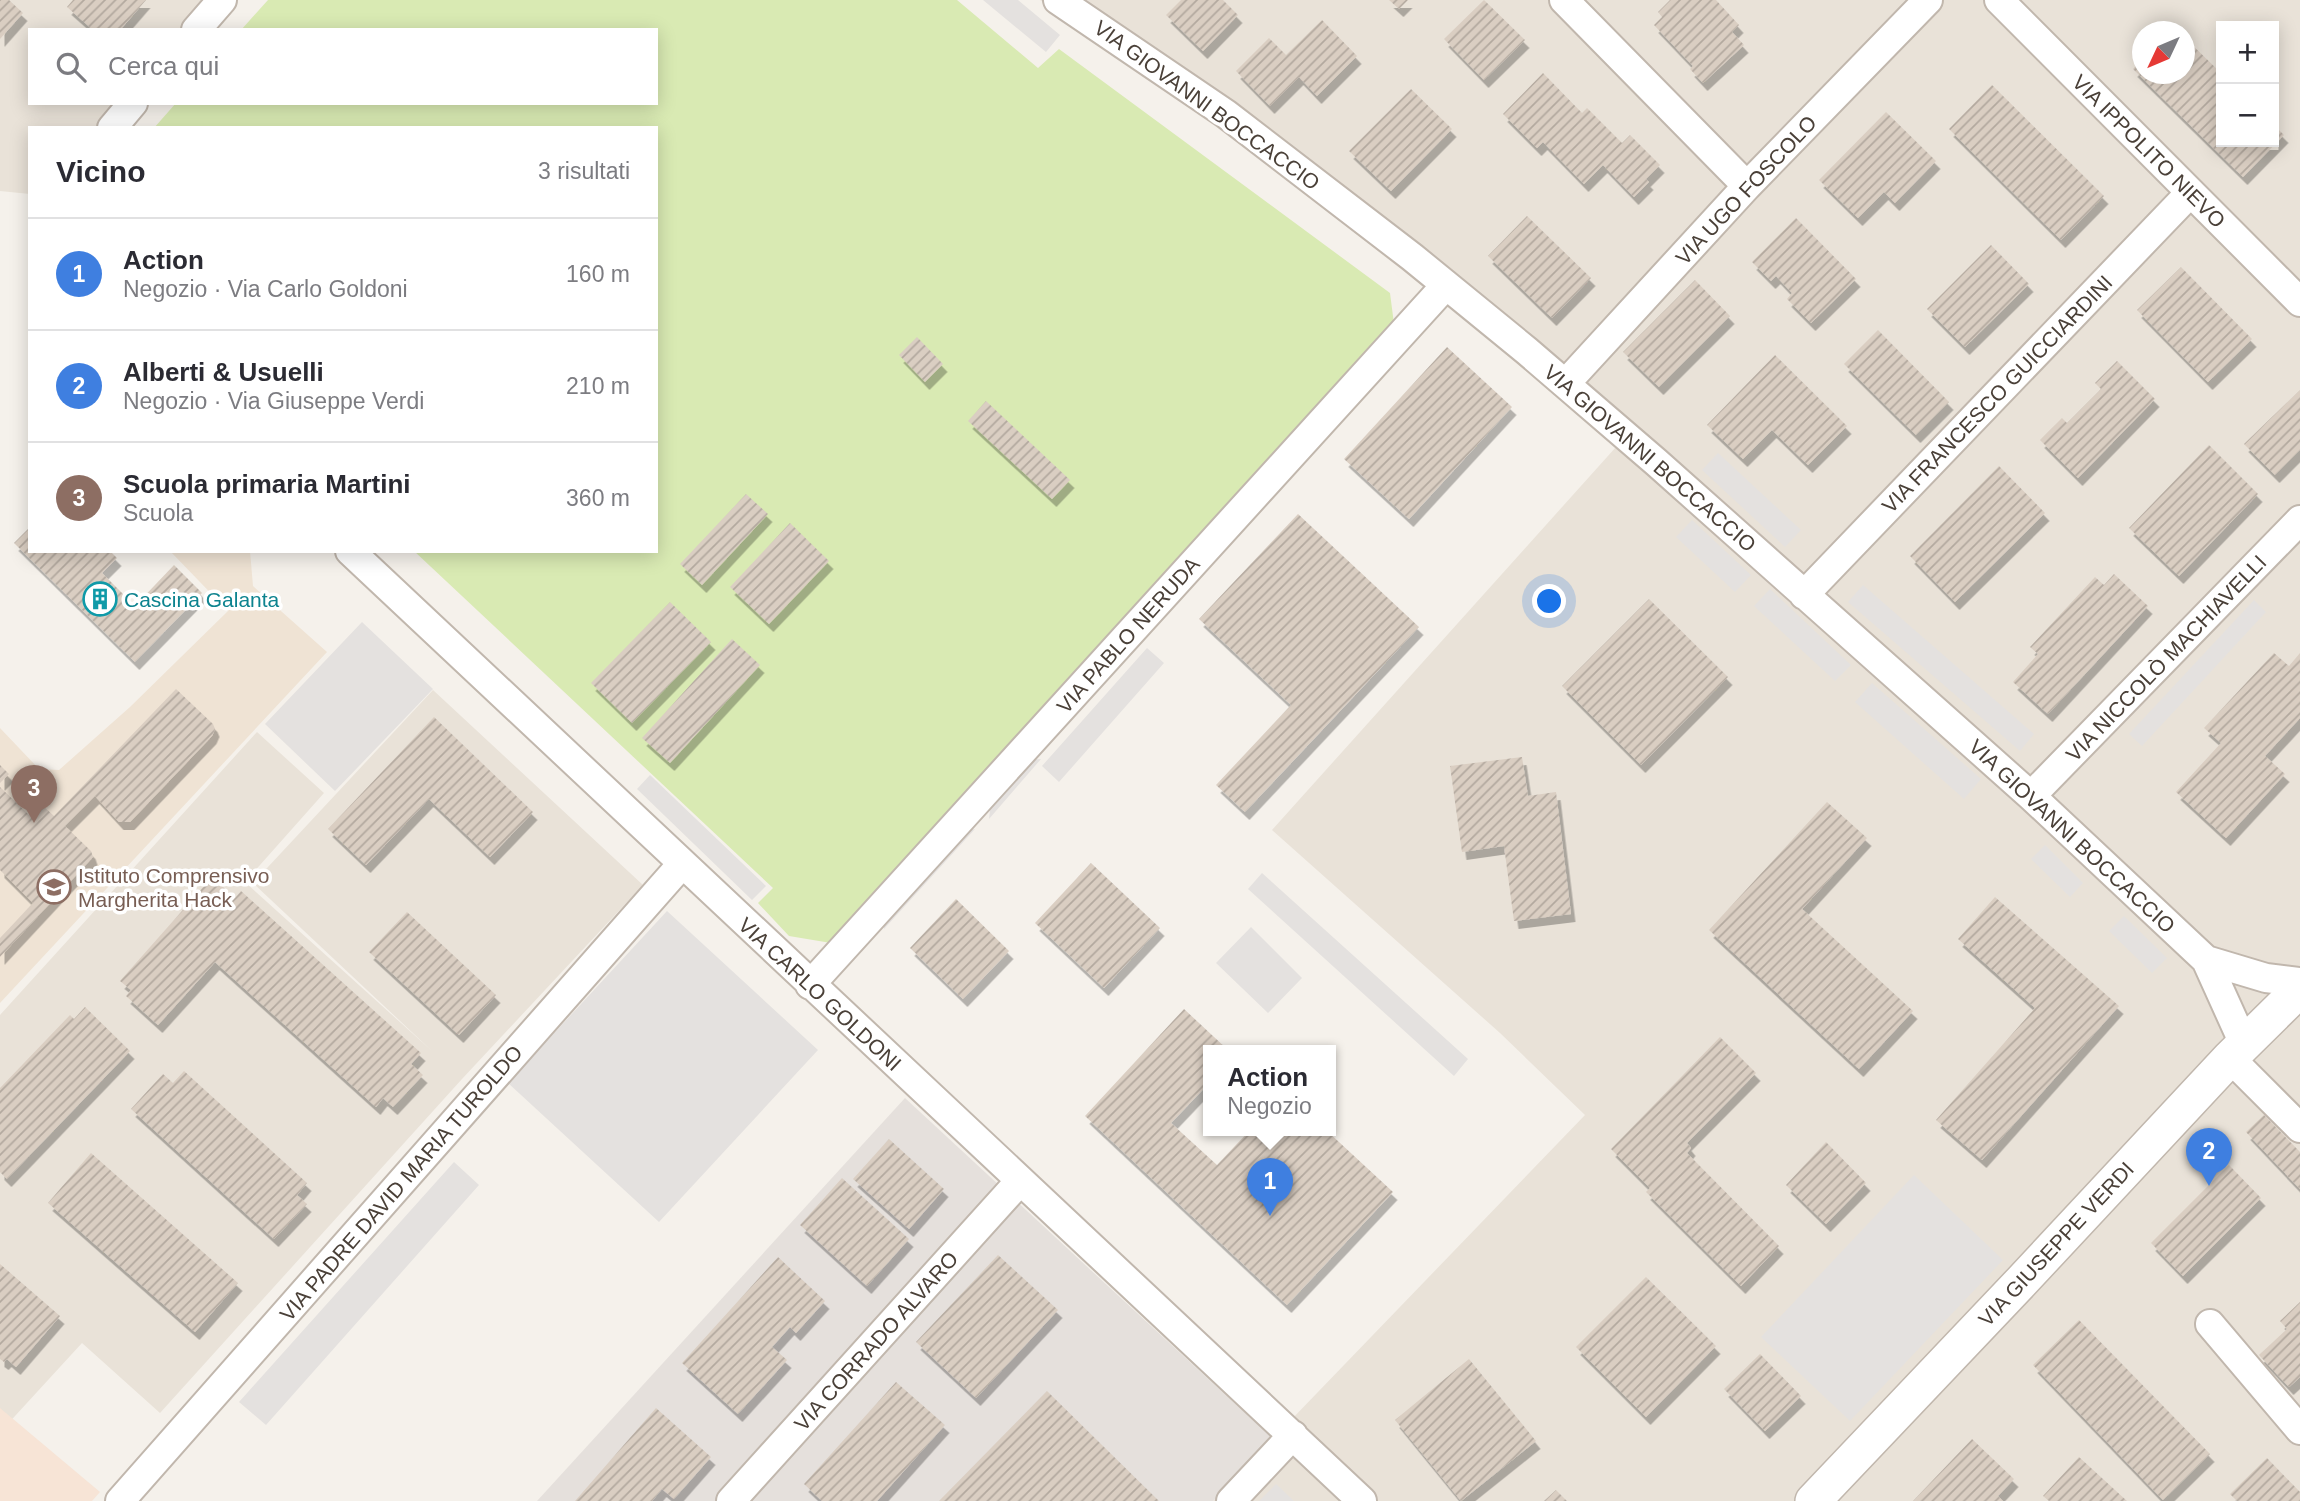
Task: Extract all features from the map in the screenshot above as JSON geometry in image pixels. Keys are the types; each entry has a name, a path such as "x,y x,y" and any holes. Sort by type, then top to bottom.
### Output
{"street":[{"path":"198,28 222,0"},
{"name":"VIA GIOVANNI BOCCACCIO","path":"1058,0 1226,114 1446,285 1566,383 2031,796 2206,960 2266,978 2300,982"},
{"path":"1564,0 1747,186"},
{"name":"VIA UGO FOSCOLO","path":"1566,383 1747,186 1928,0"},
{"name":"VIA IPPOLITO NIEVO","path":"1999,0 2300,302"},
{"path":"114,126 131,105"},
{"name":"VIA FRANCESCO GUICCIARDINI","path":"1804,595 2190,192"},
{"name":"VIA PABLO NERUDA","path":"810,985 1446,285"},
{"name":"VIA NICCOLÒ MACHIAVELLI","path":"2031,796 2300,520"},
{"name":"VIA CARLO GOLDONI","path":"352,553 1362,1501"},
{"name":"VIA PADRE DAVID MARIA TUROLDO","path":"120,1501 682,864"},
{"name":"VIA GIOVANNI BOCCACCIO","path":"2206,960 2237,1051"},
{"name":"VIA GIUSEPPE VERDI","path":"1813,1501 2237,1051 2300,989"},
{"path":"2237,1051 2300,1128"},
{"name":"VIA CORRADO ALVARO","path":"731,1501 1020,1181"},
{"path":"2210,1324 2300,1430"},
{"path":"1231,1501 1293,1435"}],"shaded area":[{"path":"0,0 237,0 213,28 28,28 28,105 144,105 127,126 28,126 28,194 0,191"},
{"path":"983,0 1018,0 1060,35 1046,52"},
{"path":"1040,0 2300,0 2300,1501 1213,1501 1585,1115 1500,1033 1272,830 1616,447 1451,308 1215,124"},
{"path":"1718,453 1801,530 1785,547 1702,470"},
{"path":"1692,520 1751,575 1735,592 1676,537"},
{"name":"Istituto Comprensivo Margherita Hack","path":"172,553 250,553 253,586 327,652 0,1003 0,728 39,769 59,770 130,707 228,611"},
{"path":"1863,585 2034,734 2020,751 1848,602"},
{"path":"1770,589 1851,665 1835,681 1754,606"},
{"path":"2254,600 2266,612 2142,746 2129,734"},
{"path":"362,622 433,689 335,791 265,724"},
{"path":"1147,648 1164,663 1059,782 1042,766"},
{"path":"1872,683 1981,779 1964,799 1855,702"},
{"path":"433,690 643,885 462,1079 160,1413 82,1343 4,1428 0,1425 0,1015 257,732 324,793 245,882 432,1051 253,883"},
{"path":"1041,759 989,819 991,801 1026,760"},
{"path":"650,775 766,886 752,900 637,789"},
{"path":"975,829 884,929 884,915 959,833"},
{"path":"2045,845 2083,883 2070,897 2031,859"},
{"path":"1262,873 1468,1059 1454,1076 1248,889"},
{"path":"667,911 818,1050 659,1222 508,1083"},
{"path":"2124,916 2167,958 2152,973 2109,931"},
{"path":"1251,927 1302,978 1268,1013 1216,963"},
{"path":"905,1098 1272,1438 1213,1501 537,1501"},
{"path":"454,1162 479,1185 266,1425 239,1402"},
{"path":"1914,1175 2003,1260 1850,1421 1761,1337"},
{"path":"0,1408 100,1492 92,1501 0,1501"},
{"path":"1276,1484 1294,1501 1259,1501"}],"green space":[{"path":"268,0 957,0 1038,68 1059,49 1390,293 1394,324 831,943 789,936 758,903 773,888 416,553 658,553 658,126 156,126 174,105 658,105 658,28 243,28"}],"building":[{"path":"0,0 9,0 23,13 0,39"},
{"path":"73,0 146,0 122,28 91,28 67,7"},
{"path":"1181,0 1223,0 1238,15 1203,51 1166,15"},
{"path":"1389,0 1408,0 1399,9"},
{"path":"1484,0 1525,40 1484,80 1444,39"},
{"path":"1670,0 1716,0 1739,25 1732,32 1744,45 1703,83 1690,69 1693,66 1654,25 1662,17 1658,12"},
{"path":"1322,20 1357,56 1317,96 1299,77 1270,106 1236,71 1269,38 1286,55"},
{"path":"2195,48 2216,68 2216,147 2272,147 2243,177 2148,84 2195,84"},
{"path":"1543,73 1582,113 1587,108 1622,143 1630,135 1660,165 1646,179 1649,182 1634,197 1603,165 1584,184 1543,142 1537,148 1503,114"},
{"path":"1992,85 2104,196 2061,240 1949,129"},
{"path":"1411,89 1452,129 1391,191 1349,151"},
{"path":"1886,112 1936,161 1895,203 1884,192 1858,218 1819,180"},
{"path":"1527,216 1591,278 1552,318 1488,256"},
{"path":"1796,218 1856,279 1811,323 1787,299 1792,293 1776,276 1771,281 1752,262"},
{"path":"1991,245 2029,284 1965,347 1927,309"},
{"path":"2181,267 2252,339 2208,382 2137,310"},
{"path":"1695,280 1730,316 1659,387 1623,352"},
{"path":"1878,330 1949,402 1916,435 1844,364"},
{"path":"917,337 943,364 925,382 899,355"},
{"path":"1447,347 1512,407 1409,519 1344,459"},
{"path":"1775,355 1847,426 1808,465 1772,430 1743,459 1707,425"},
{"path":"2117,361 2155,399 2078,478 2040,440 2062,418 2067,423 2101,389 2095,383"},
{"path":"2300,390 2300,450 2275,475 2244,444"},
{"path":"986,401 1070,480 1052,499 968,421"},
{"path":"2209,445 2258,494 2179,576 2129,528"},
{"path":"1999,466 2045,513 1955,602 1910,556"},
{"path":"746,494 768,514 702,585 680,564"},
{"path":"1298,514 1419,627 1245,812 1216,785 1291,705 1199,619"},
{"path":"790,523 829,561 769,624 730,587"},
{"name":"Cascina Galanta","path":"28,529 28,553 112,553 117,558 102,573 135,606 174,565 202,593 135,662 14,543"},
{"path":"2114,574 2148,606 2048,714 2013,682 2038,654 2030,647 2095,577 2104,585"},
{"path":"1649,599 1728,677 1641,765 1562,686"},
{"path":"670,602 711,642 632,723 591,683"},
{"path":"732,639 760,665 670,763 642,738"},
{"path":"2274,653 2289,666 2300,653 2300,718 2265,756 2285,774 2226,838 2176,792 2221,743 2204,728"},
{"path":"176,689 213,724 215,729 212,736 130,822 119,822 95,796 65,826 91,851 93,857 0,957 0,938 33,903 0,870 0,787 29,815 40,803 54,816"},
{"path":"434,717 533,812 490,857 429,799 366,865 328,829"},
{"path":"1522,757 1528,796 1556,792 1571,914 1514,921 1504,846 1462,852 1450,766"},
{"path":"0,765 9,774 0,783"},
{"path":"1827,802 1867,838 1802,909 1913,1011 1859,1069 1709,930"},
{"path":"1091,863 1160,928 1104,988 1035,923"},
{"path":"212,877 235,898 241,891 421,1053 411,1064 423,1075 393,1107 383,1098 376,1107 215,962 158,1025 126,996 131,990 120,981"},
{"path":"1995,897 2119,1006 1982,1160 1936,1120 2035,1008 1958,939"},
{"path":"956,899 1009,951 963,999 910,948"},
{"path":"407,912 496,995 459,1035 369,952"},
{"path":"85,1007 130,1051 7,1179 0,1172 0,1088 70,1015 74,1019"},
{"path":"1184,1009 1223,1045 1203,1045 1203,1089 1171,1123 1217,1165 1244,1136 1332,1136 1393,1192 1287,1305 1085,1116"},
{"path":"1720,1037 1756,1073 1687,1143 1691,1148 1687,1153 1779,1246 1741,1286 1646,1192 1650,1188 1611,1149"},
{"path":"184,1071 307,1183 297,1195 307,1204 274,1239 131,1109 163,1074 173,1083"},
{"path":"2264,1115 2300,1152 2300,1189 2246,1132"},
{"path":"889,1139 944,1189 909,1229 853,1179"},
{"path":"1826,1142 1866,1183 1826,1224 1786,1185"},
{"path":"91,1153 238,1283 195,1332 48,1203"},
{"path":"2229,1165 2261,1198 2183,1276 2151,1243"},
{"path":"842,1178 909,1239 867,1286 800,1225"},
{"path":"998,1255 1058,1310 976,1398 916,1342"},
{"path":"778,1257 825,1301 796,1333 790,1327 772,1347 787,1360 738,1414 682,1363"},
{"path":"0,1264 60,1316 16,1367 7,1359 4,1362 0,1359"},
{"path":"1646,1277 1716,1346 1646,1417 1576,1347"},
{"path":"2300,1302 2300,1377 2289,1387 2259,1355 2287,1329 2280,1321"},
{"path":"2079,1320 2210,1454 2163,1500 2033,1365"},
{"path":"1760,1354 1801,1396 1765,1431 1724,1389"},
{"path":"1469,1359 1536,1441 1461,1501 1395,1420"},
{"path":"896,1382 945,1425 877,1501 822,1501 804,1484"},
{"path":"1047,1391 1159,1501 939,1501"},
{"path":"656,1408 711,1457 674,1499 662,1489 652,1501 575,1501"},
{"path":"1972,1439 2014,1479 1998,1496 2003,1501 1913,1501"},
{"path":"2079,1457 2127,1501 2049,1501 2043,1496"},
{"path":"2267,1458 2300,1492 2300,1501 2237,1501 2230,1494"},
{"path":"1556,1490 1567,1501 1544,1501"}],"place":[{"name":"Cascina Galanta","path":"100,599"},
{"name":"Scuola primaria Martini","path":"34,823"},
{"name":"Istituto Comprensivo Margherita Hack","path":"54,887"},
{"name":"Alberti & Usuelli","path":"2209,1186"},
{"name":"Action","path":"1270,1216"}]}
